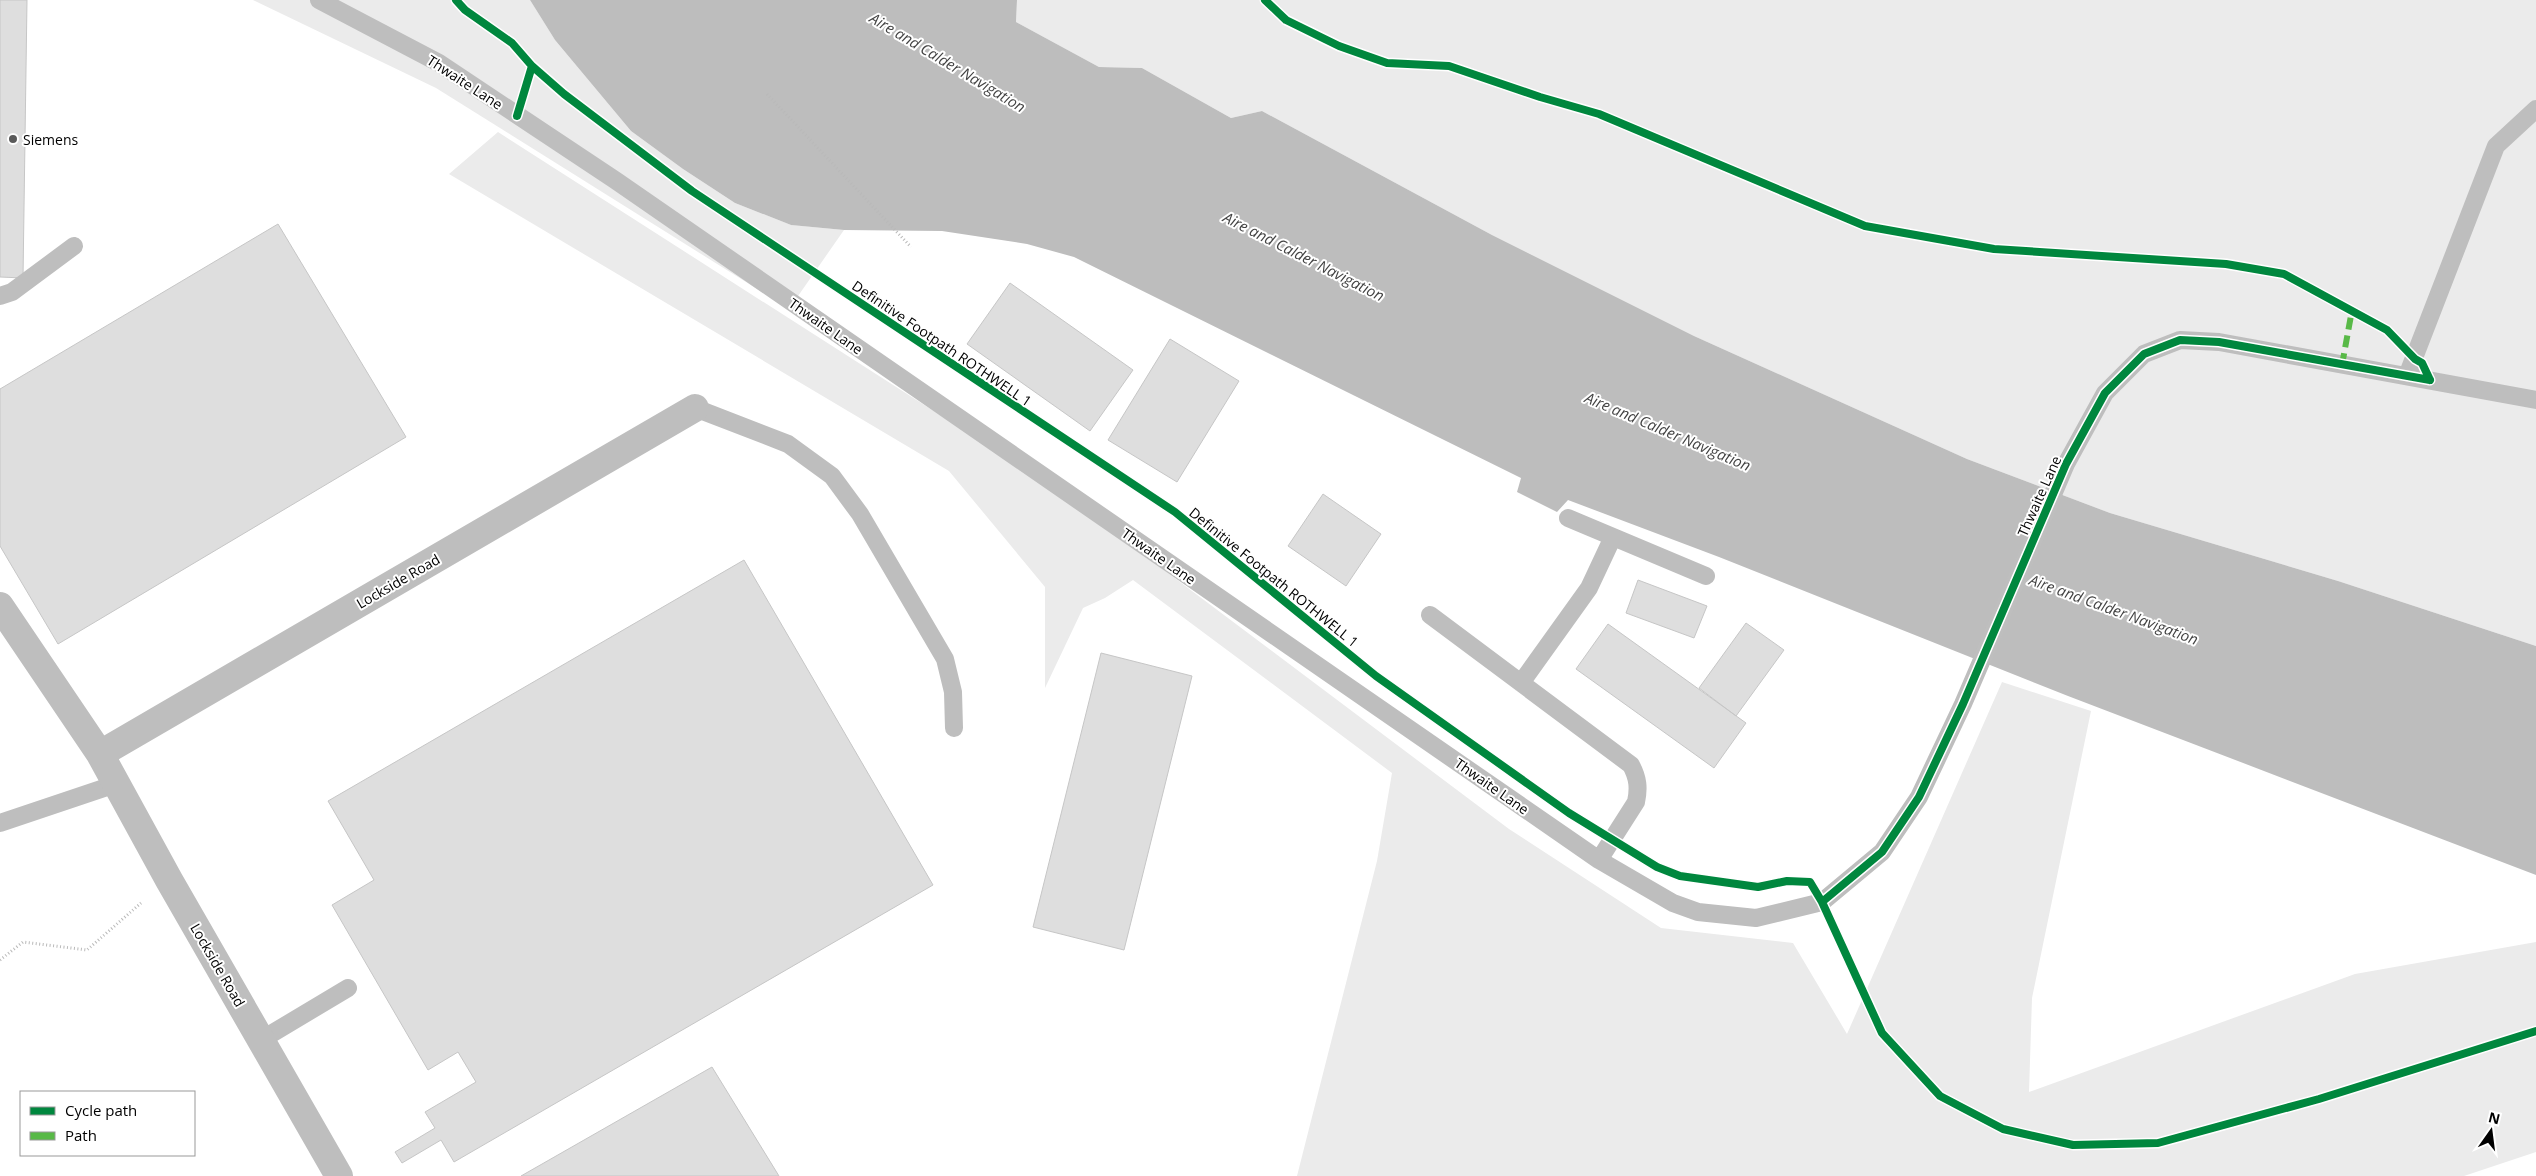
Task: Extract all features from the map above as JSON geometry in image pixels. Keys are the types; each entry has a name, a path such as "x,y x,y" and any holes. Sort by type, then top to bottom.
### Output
{"street":[{"name":"Lockside Road","path":"100,754 696,408"},
{"name":"Lockside Road","path":"0,606 100,754 169,880 339,1176"}],"lane":[{"name":"Thwaite Lane","path":"319,0 439,64 607,175 1599,860 1673,903 1698,912 1756,918 1822,902 1882,852 1919,798 1963,704 2066,464 2105,393 2144,354 2180,340 2219,342 2536,400"},
{"path":"2407,376 2496,146 2536,109"},
{"path":"0,296 12,292 74,246"},
{"path":"696,408 788,444 832,476 860,514 945,658 953,692 954,728"},
{"path":"1568,518 1612,539 1706,576"},
{"path":"1521,683 1589,588 1612,539"},
{"path":"1430,615 1631,765 1637,777 1638,792 1636,802 1599,860"},
{"path":"0,823 116,784"},
{"path":"261,1040 348,988"}],"path":[{"path":"766,94 911,247"},
{"path":"0,960 23,942 86,950 169,880"}],"shaded area":[{"path":"253,0 530,0 555,40 631,131 683,169 735,203 791,225 844,230 789,309 436,88"},
{"path":"1017,0 2536,0 2536,646 2338,581 2110,513 1967,459 1694,336 1492,235 1262,111 1231,118 1142,68 1099,67 1016,22"},
{"path":"498,132 1060,492 1509,829 1661,928 1793,943 1847,1034 2002,682 2091,711 2032,998 2029,1092 2355,974 2536,942 2536,1152 2464,1176 1297,1176 1377,861 1392,773 1133,580 1105,598 1083,608 1045,688 1045,587 949,471 449,174"}],"water":[{"name":"Aire and Calder Navigation","path":"530,0 1017,0 1016,22 1099,67 1142,68 1231,118 1262,111 1492,235 1694,336 1967,459 2110,513 2338,581 2536,646 2536,875 2068,696 1719,557 1568,500 1557,512 1517,492 1521,478 1074,257 1027,244 942,231 844,230 791,225 735,203 683,169 631,131 555,40"}],"building":[{"name":"Siemens","path":"0,0 27,0 23,278 0,277"},
{"path":"278,224 406,437 58,644 0,546 0,389"},
{"path":"1010,283 1133,370 1090,431 967,344"},
{"path":"1170,339 1239,381 1177,482 1108,440"},
{"path":"1323,494 1381,534 1346,586 1288,546"},
{"path":"744,560 933,885 454,1162 441,1140 402,1163 395,1152 435,1128 425,1112 476,1082 458,1052 428,1070 332,905 374,880 328,801"},
{"path":"1638,580 1707,606 1694,638 1626,613"},
{"path":"1746,623 1784,650 1736,716 1699,688"},
{"path":"1608,624 1746,723 1714,768 1576,669"},
{"path":"1101,653 1192,676 1124,950 1033,927"},
{"path":"712,1067 779,1176 521,1176"}],"marked path":[{"path":"2342,365 2352,310"}],"cycle path":[{"path":"456,0 465,10 512,43 532,66"},
{"path":"1265,0 1286,20 1339,46 1387,63 1449,66 1540,97 1599,114 1865,226 1994,249 2226,264 2284,274 2387,330 2415,359 2422,363 2430,380"},
{"name":"Definitive Footpath ROTHWELL 1","path":"517,116 532,66 564,94 692,191 1175,512 1376,676 1569,813 1657,867 1680,876 1758,887 1787,881 1810,882 1822,902 1882,1033 1940,1096 2003,1129 2073,1145 2158,1143 2319,1099 2536,1031"},
{"path":"1822,902 1882,852 1919,797 1963,704 2066,464 2105,393 2144,354 2180,340 2219,342 2430,380"}],"place":[{"name":"Siemens","path":"13,139"}]}
